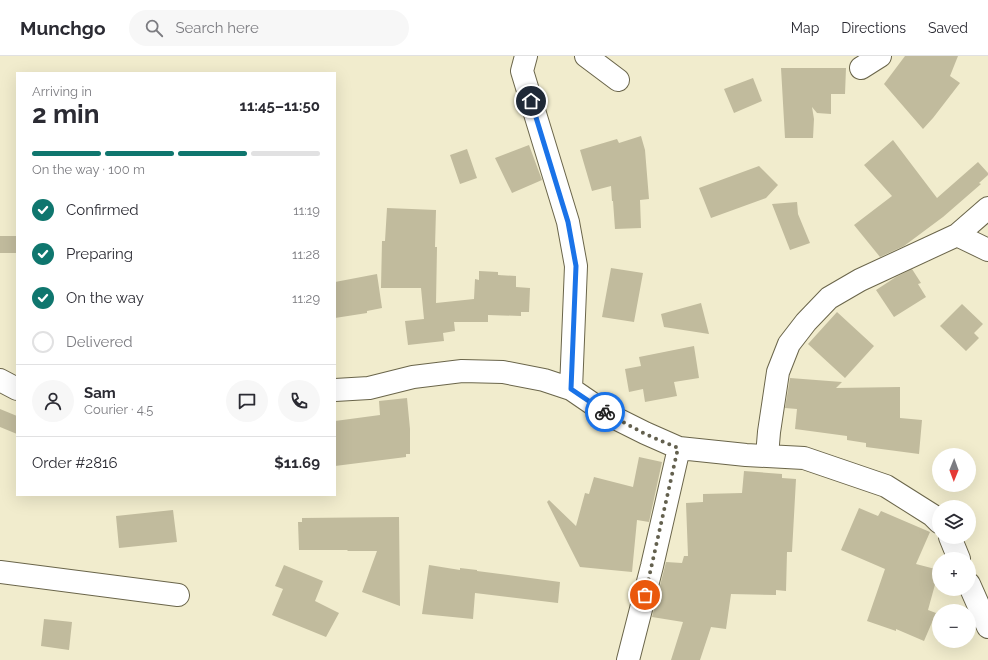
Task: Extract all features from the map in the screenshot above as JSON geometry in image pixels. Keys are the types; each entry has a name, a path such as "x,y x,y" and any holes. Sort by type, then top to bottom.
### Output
{"street":[{"path":"526,56 522,71 568,222 576,266 571,389"},
{"path":"586,56 618,80"},
{"path":"861,68 880,56"},
{"path":"767,456 778,372 789,344 806,322 829,298 860,280 957,235 988,208"},
{"path":"957,235 988,250"},
{"path":"336,390 368,388 413,377 462,371 503,372 544,380 571,389 609,415 645,434 678,448 804,458 886,486 932,515"},
{"path":"0,380 16,388"},
{"path":"628,660 652,566 678,448"},
{"path":"0,572 178,595"},
{"path":"974,596 988,627"}],"building":[{"path":"905,56 958,56 950,76 960,83 923,129 884,84"},
{"path":"781,68 846,68 845,94 831,94 831,114 817,113 812,107 814,119 813,138 785,138"},
{"path":"753,78 762,101 734,113 724,89"},
{"path":"641,136 645,150 649,199 640,200 641,228 615,229 611,186 592,191 580,150 617,139 619,143"},
{"path":"893,140 937,198 978,162 988,173 988,175 979,183 981,184 943,217 904,246 880,257 854,225 892,196 864,165"},
{"path":"529,145 542,180 512,193 495,158"},
{"path":"467,149 477,178 460,184 450,155"},
{"path":"759,166 778,185 766,198 711,218 699,188"},
{"path":"797,202 798,214 810,243 790,250 772,204"},
{"path":"387,208 436,210 436,303 474,299 475,279 479,280 479,271 498,272 498,275 516,276 516,287 530,288 529,312 521,312 521,316 488,315 488,322 454,322 455,331 443,333 444,341 408,345 405,321 424,319 421,288 381,288 382,241 385,241"},
{"path":"0,236 16,236 16,253 0,253"},
{"path":"611,268 643,273 634,322 602,317"},
{"path":"912,269 921,283 918,284 926,297 894,317 876,290"},
{"path":"377,274 382,308 367,311 367,313 336,318 336,282"},
{"path":"701,303 709,334 664,327 661,314"},
{"path":"962,304 983,324 974,333 979,338 966,351 940,326"},
{"path":"837,312 874,346 845,378 808,344"},
{"path":"694,346 699,378 674,382 677,396 645,402 643,389 629,392 625,369 641,366 639,357"},
{"path":"790,378 842,382 836,388 900,387 900,418 922,420 919,454 866,447 866,443 847,440 847,436 795,429 797,409 785,408"},
{"path":"407,398 410,429 410,454 406,454 406,457 336,466 336,421 380,415 379,401"},
{"path":"0,409 16,416 16,434 0,427"},
{"path":"639,457 662,462 649,522 637,520 632,572 580,567 547,502 549,500 576,526 585,493 589,494 594,477 633,487"},
{"path":"744,471 782,474 782,478 796,479 792,552 787,552 786,591 776,590 776,595 731,594 726,629 711,627 700,660 671,660 683,622 652,617 666,562 682,563 684,556 688,556 686,503 703,502 703,494 742,493"},
{"path":"859,508 878,516 881,511 930,532 916,564 932,568 932,595 928,610 932,612 932,622 924,641 896,629 896,631 867,621 885,569 841,550"},
{"path":"173,510 177,542 119,548 116,516"},
{"path":"399,517 400,606 362,592 377,551 299,550 298,522 302,522 302,518"},
{"path":"284,565 323,581 315,601 339,613 326,637 272,615 283,589 275,586"},
{"path":"429,565 460,570 460,568 477,570 560,582 558,603 475,593 473,619 422,614"},
{"path":"44,619 72,622 69,650 41,646"}],"way so far":[{"path":"605,412 645,434 678,448 645,595"}],"route":[{"path":"531,101 568,222 576,266 573,306 571,389 605,412"}]}
